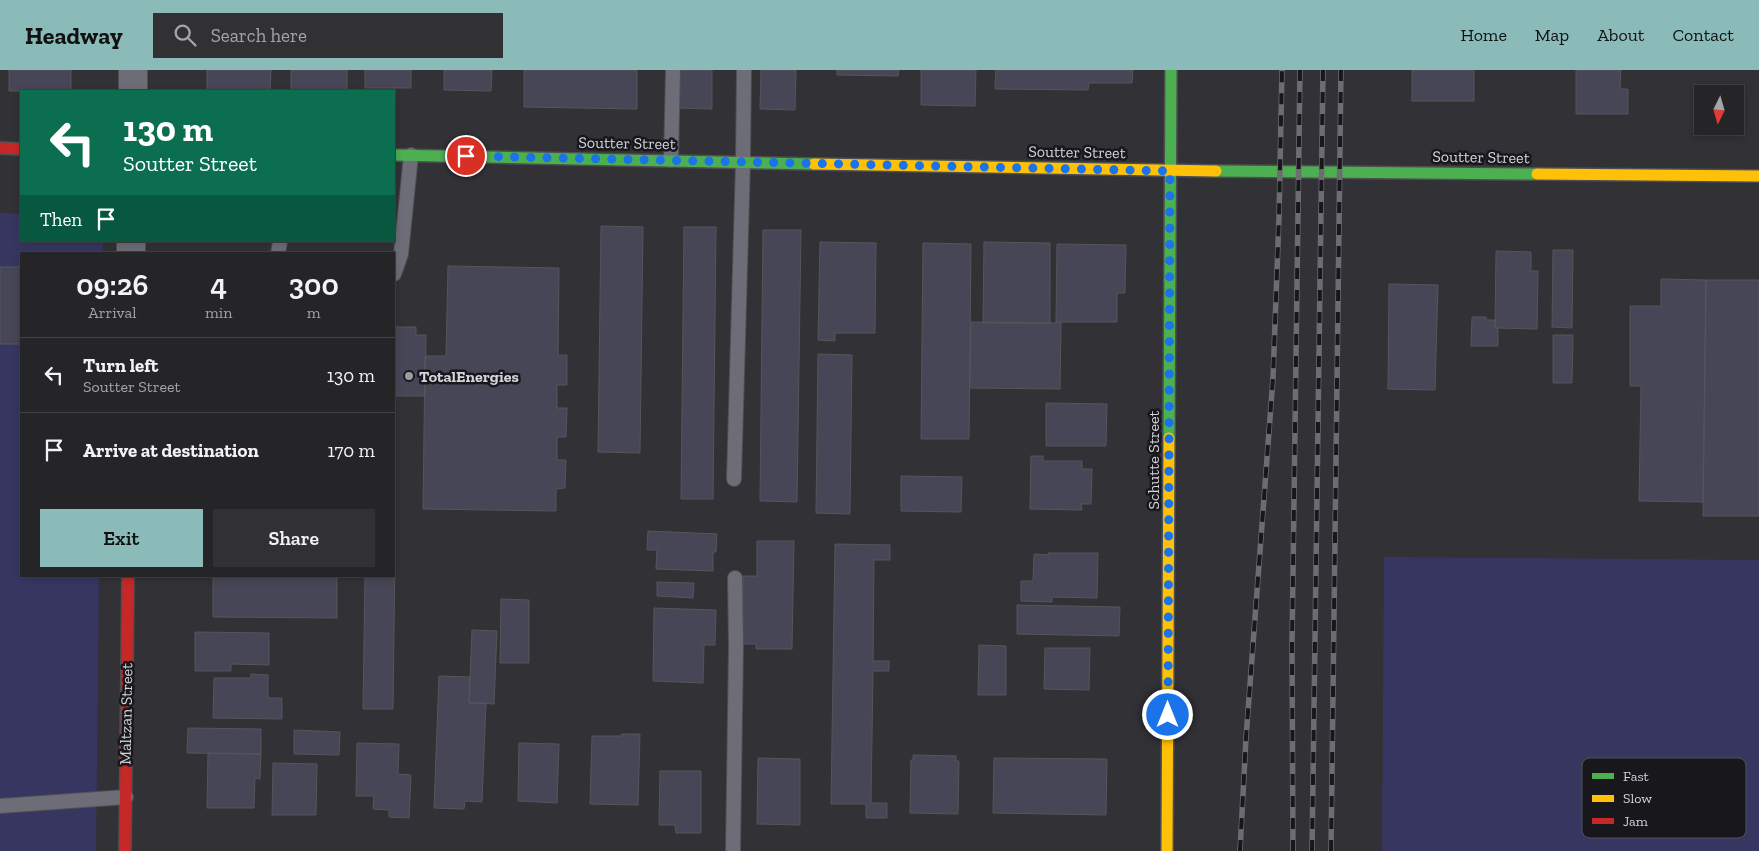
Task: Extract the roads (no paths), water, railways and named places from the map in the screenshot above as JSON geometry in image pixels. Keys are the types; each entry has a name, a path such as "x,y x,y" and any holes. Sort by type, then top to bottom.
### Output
{"main road":[{"name":"Schutte Street","path":"1167,851 1171,70"},
{"path":"0,148 20,149"},
{"name":"Soutter Street","path":"395,155 1170,171 1759,176"},
{"name":"Maltzan Street","path":"125,851 128,577"}],"street":[{"path":"133,70 133,90"}],"lane":[{"path":"671,160 673,70"},
{"path":"734,479 744,70"},
{"path":"395,271 401,254 399,223 410,155"},
{"path":"733,851 735,578"},
{"path":"0,806 126,797"}],"railway":[{"path":"1240,851 1246,738 1273,378 1282,70"},
{"path":"1293,851 1292,645 1300,70"},
{"path":"1312,851 1323,70"},
{"path":"1331,851 1341,70"}],"place":[{"name":"TotalEnergies","path":"409,376"}]}
